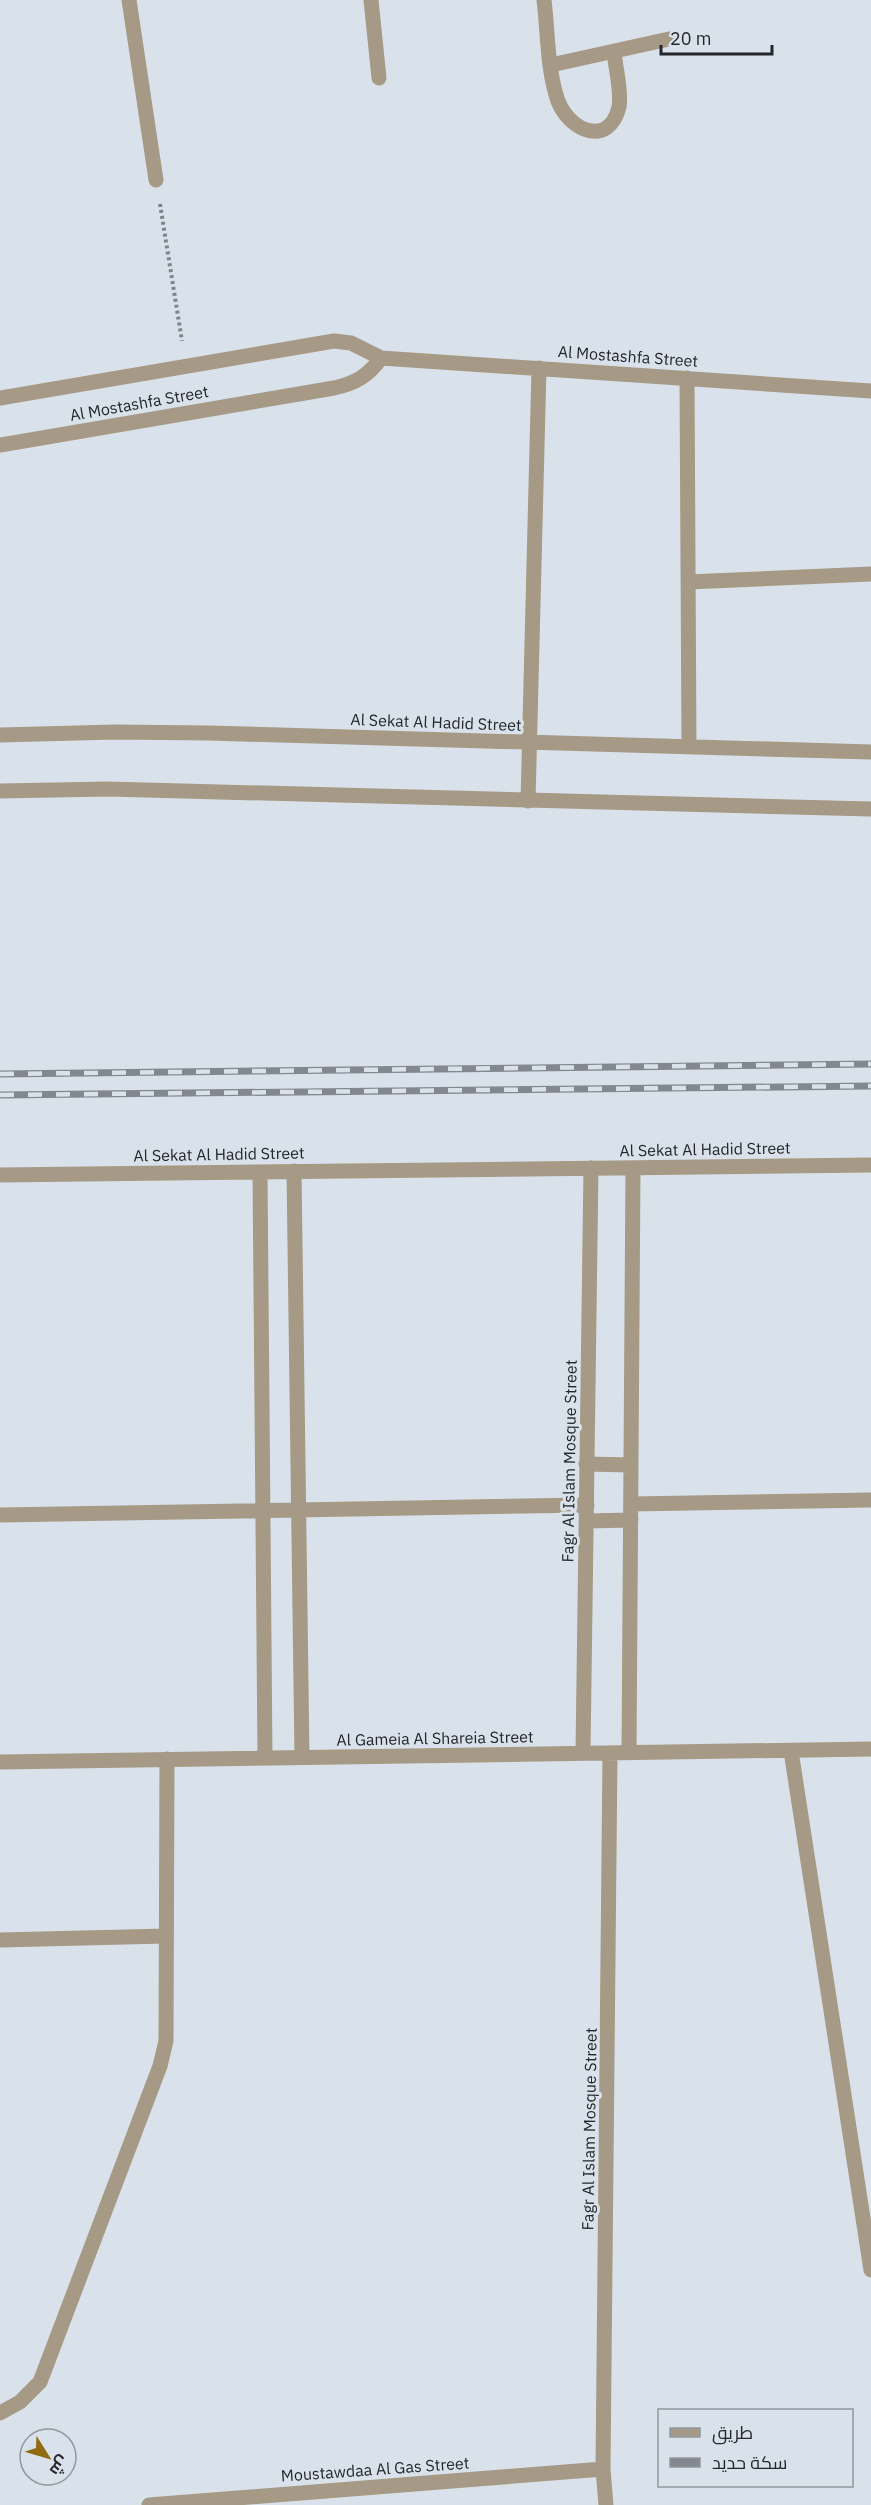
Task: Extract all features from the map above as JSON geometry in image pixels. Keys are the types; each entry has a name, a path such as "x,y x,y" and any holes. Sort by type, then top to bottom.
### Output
{"street":[{"path":"129,0 156,180"},
{"path":"371,0 380,78"},
{"path":"544,0 551,65 558,100 568,120 582,130 599,131 613,121 619,105 614,51"},
{"path":"551,65 669,39"},
{"name":"Al Mostashfa Street","path":"0,398 334,341 351,343 381,358 871,391"},
{"name":"Al Mostashfa Street","path":"0,445 343,386 367,375 381,358"},
{"path":"528,801 540,368"},
{"path":"687,378 689,747"},
{"path":"688,582 871,574"},
{"name":"Al Sekat Al Hadid Street","path":"0,735 127,732 871,752"},
{"path":"0,791 108,789 871,809"},
{"name":"Al Sekat Al Hadid Street","path":"0,1175 871,1165"},
{"name":"Fagr Al Islam Mosque Street","path":"583,1753 591,1168"},
{"path":"629,1753 633,1168"},
{"path":"260,1172 265,1758"},
{"path":"294,1172 302,1757"},
{"path":"586,1464 631,1465"},
{"path":"631,1504 871,1500"},
{"path":"0,1515 586,1505"},
{"path":"586,1521 631,1520"},
{"name":"Al Gameia Al Shareia Street","path":"0,1762 871,1749"},
{"path":"791,1751 864,2177 871,2270"},
{"name":"Fagr Al Islam Mosque Street","path":"606,2505 603,2469 610,1753"},
{"path":"0,2413 20,2402 40,2382 152,2091 166,2041 167,1760"},
{"path":"0,1940 166,1936"},
{"name":"Moustawdaa Al Gas Street","path":"149,2505 603,2469"}],"path":[{"path":"156,180 186,366"}],"railway":[{"path":"0,1074 871,1064"},
{"path":"0,1095 871,1086"}]}
